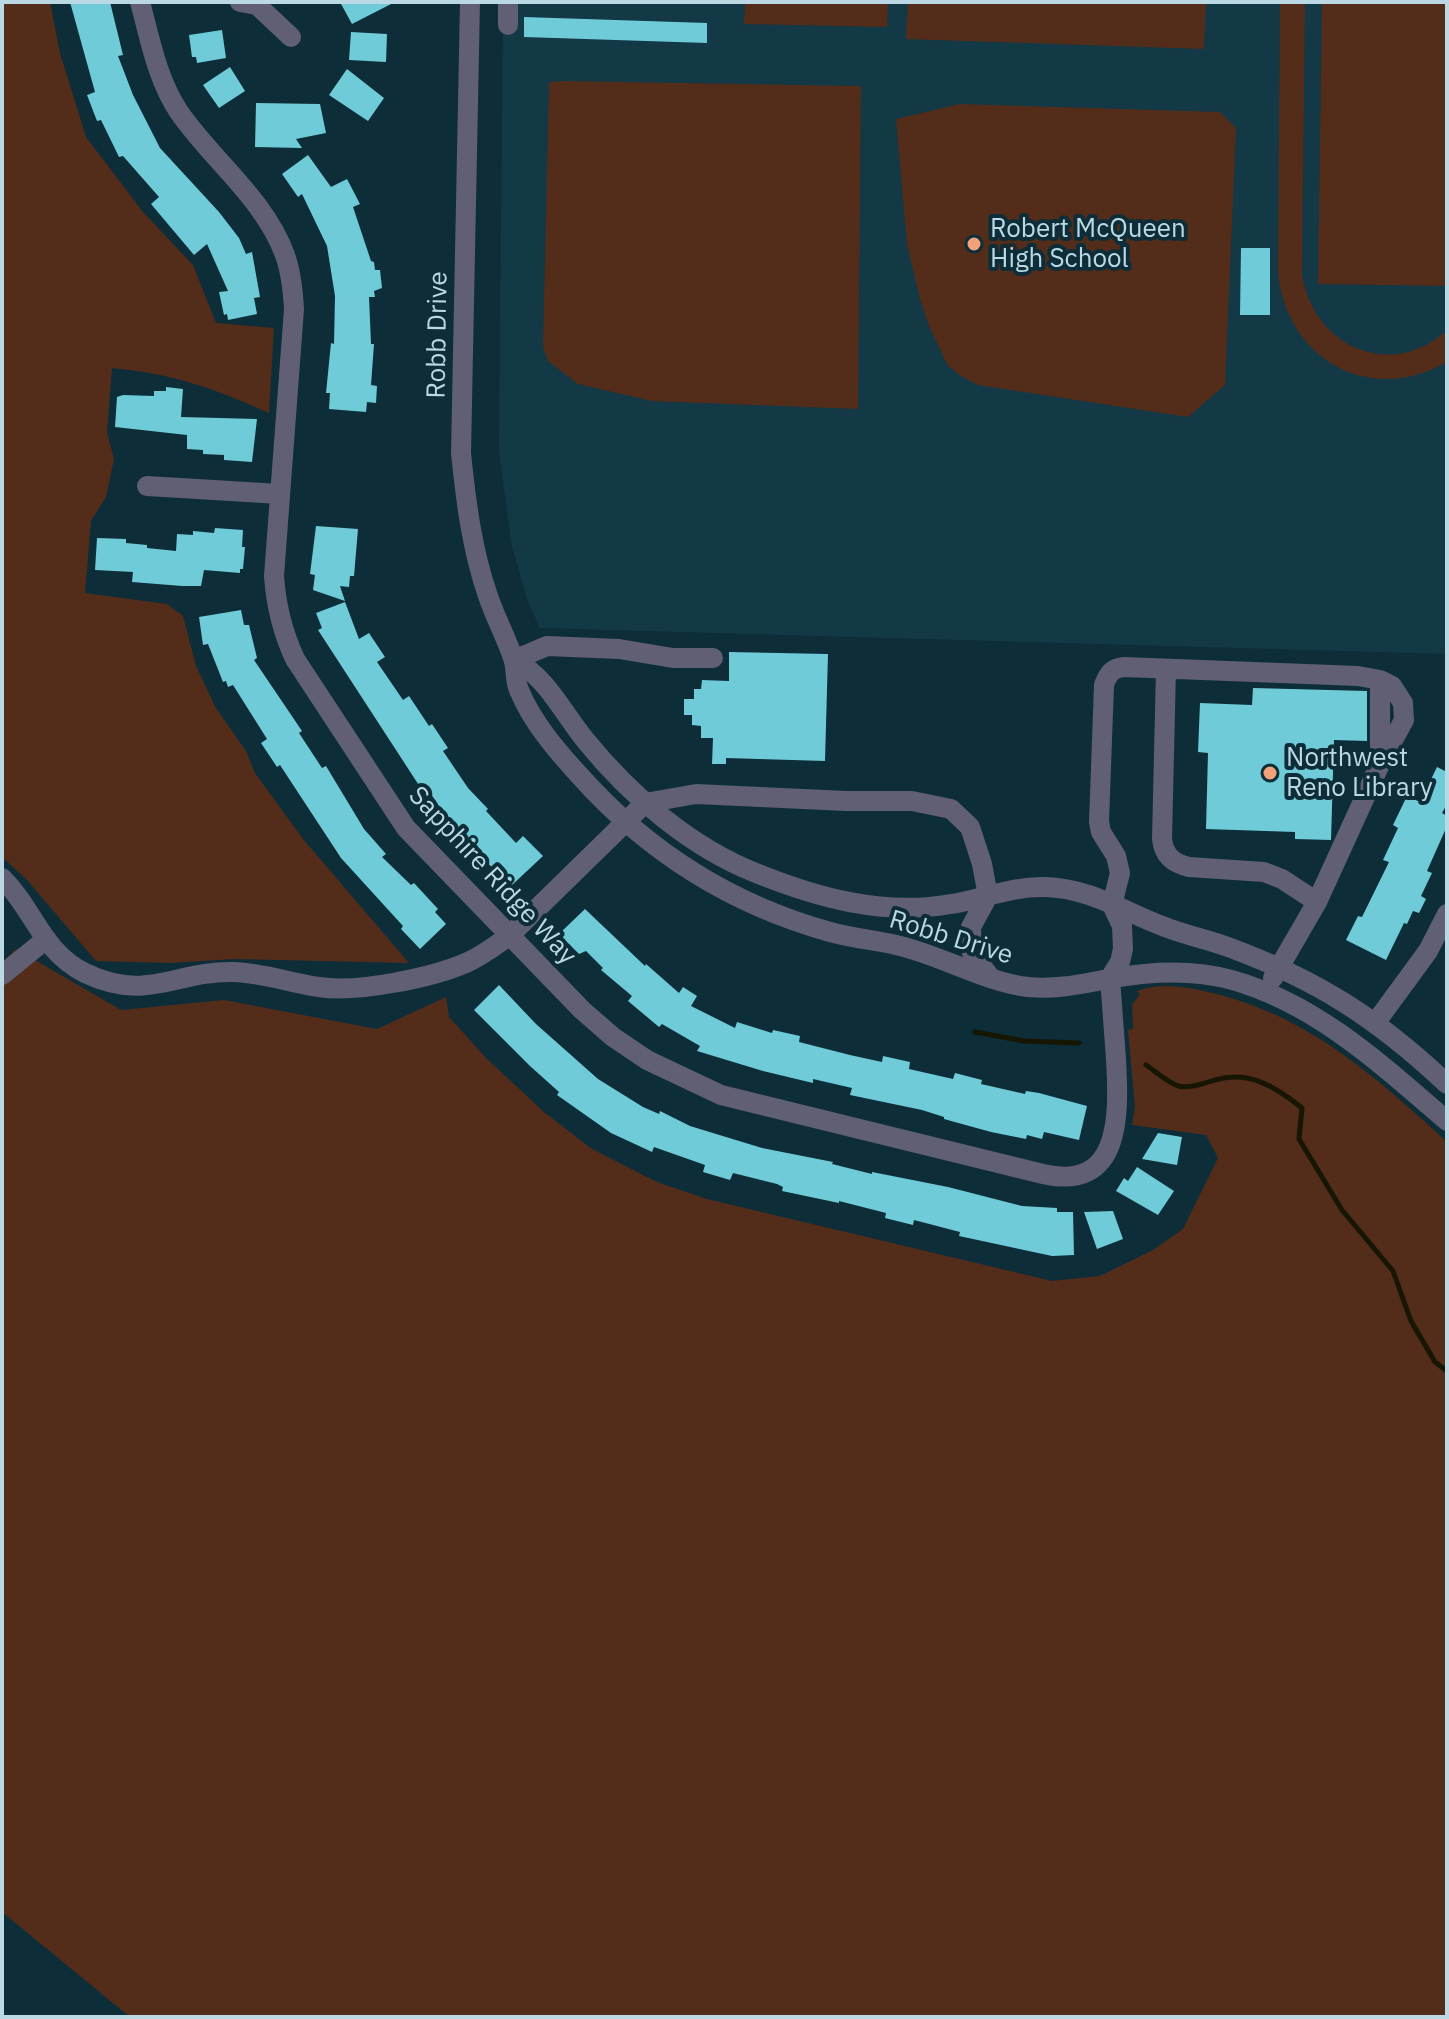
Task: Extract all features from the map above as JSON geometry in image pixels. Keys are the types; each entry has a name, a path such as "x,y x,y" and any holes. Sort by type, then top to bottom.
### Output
{"street":[{"name":"Sapphire Ridge Way","path":"140,2 166,90 273,229 292,281 294,309 274,576 276,605 283,633 295,659 406,828 582,1010 613,1037 647,1060 721,1095 1043,1174 1067,1177 1089,1171 1102,1161 1113,1136 1118,1102 1110,978"},
{"path":"240,2 257,5 291,37"},
{"name":"Robb Drive","path":"470,2 461,453 466,503 474,549 489,600 514,660 517,686 533,716 567,762 652,845 712,884 779,915 833,933 919,952 991,979 1031,987 1091,984 1110,978 1169,971 1206,973 1263,991 1294,1005 1343,1035 1386,1067 1447,1121"},
{"path":"508,2 508,25"},
{"path":"147,486 280,494"},
{"path":"514,660 547,646 619,649 673,658 713,658"},
{"name":"Robb Drive","path":"514,660 538,676 600,758 645,803 722,857 762,876 819,896 857,904 902,908 947,905 1025,887 1050,887 1086,893 1164,927 1227,946 1332,995 1376,1022 1447,1084"},
{"path":"1110,978 1120,962 1124,935 1112,905 1119,884 1119,864 1101,832 1099,822 1104,685 1107,677 1116,668 1358,676 1380,680 1397,690 1404,711 1400,730 1380,764 1317,902 1280,969 1263,991"},
{"path":"1166,669 1162,839 1166,854 1178,864 1189,867 1264,872 1282,879 1317,902"},
{"path":"2,878 21,901 45,940 61,957 83,972 124,985 146,986 212,973 236,972 321,988 351,989 444,971 469,962 509,936 645,803 696,794 912,801 951,809 970,827 988,896 971,927 970,939 972,953 991,979"},
{"path":"1376,1022 1445,923"},
{"path":"2,975 45,940"}],"shaded area":[{"path":"2,2 50,2 60,53 86,137 143,212 193,265 216,323 274,328 269,413 193,383 112,368 107,432 114,459 106,497 91,521 85,593 167,604 183,616 196,666 216,708 246,751 255,773 303,839 409,963 234,959 171,963 96,961 27,880 2,857"},
{"name":"Robert McQueen High School","path":"503,2 1447,2 1447,654 540,628 527,600 511,542 499,450"},
{"path":"745,2 888,2 887,27 744,24"},
{"path":"908,2 1206,2 1204,49 906,39"},
{"path":"1280,2 1305,2 1302,274 1309,299 1321,320 1338,337 1357,348 1379,354 1402,353 1425,345 1447,330 1447,362 1418,374 1389,379 1362,376 1337,367 1315,351 1297,330 1285,304 1278,273"},
{"path":"1322,2 1447,2 1447,286 1318,284"},
{"path":"549,82 861,86 858,409 652,401 578,384 548,361 543,347"},
{"path":"960,104 1220,112 1236,128 1225,385 1188,417 978,385 948,366 929,326 907,244 896,119"},
{"path":"16,949 121,1010 224,1000 377,1029 446,997 449,1017 486,1058 544,1112 592,1149 657,1182 707,1199 1052,1281 1100,1276 1153,1250 1183,1229 1218,1158 1206,1135 1132,1125 1135,1107 1128,1030 1133,1029 1132,1005 1140,994 1137,991 1162,986 1179,987 1240,1001 1274,1014 1336,1049 1447,1142 1447,2017 130,2017 2,1912 2,962"}],"building":[{"path":"70,2 110,2 123,55 118,56 133,95 160,148 219,212 239,238 246,254 252,252 260,297 254,298 257,314 228,320 219,292 228,291 207,244 194,255 151,204 159,197 123,156 119,157 101,120 97,121 87,95 95,92"},
{"path":"340,2 395,2 352,24"},
{"path":"524,17 707,23 707,43 524,37"},
{"path":"222,30 226,58 197,63 196,57 192,57 189,35"},
{"path":"351,32 387,34 386,62 349,60"},
{"path":"230,67 245,91 219,108 203,85"},
{"path":"347,69 384,98 368,121 329,95"},
{"path":"256,103 320,104 326,133 296,139 302,148 255,147"},
{"path":"308,155 331,187 347,179 360,204 353,207 371,261 375,270 380,270 382,288 374,291 375,297 369,297 371,344 374,344 371,385 377,386 376,403 367,402 366,412 329,409 330,393 326,393 331,343 334,344 335,296 327,246 302,194 298,197 282,174"},
{"path":"1241,248 1270,248 1270,315 1240,315"},
{"path":"166,387 183,389 181,417 257,419 252,462 224,460 224,455 187,449 187,435 115,427 117,397 154,396 154,391 166,391"},
{"path":"316,526 358,529 354,576 350,576 349,587 340,586 345,601 313,590 315,575 310,574"},
{"path":"215,528 243,530 242,547 245,547 240,573 204,570 201,586 182,586 132,582 133,572 95,570 97,538 126,539 126,543 176,551 177,534 193,535 193,531 214,533"},
{"path":"345,602 359,639 369,633 385,657 377,662 403,700 409,696 429,726 432,724 448,748 443,751 468,788 516,843 523,836 543,856 511,886 451,827 426,787 422,790 318,630 322,628 316,613"},
{"path":"241,610 244,625 249,625 257,658 254,660 302,731 299,733 322,768 326,766 364,829 386,854 382,857 411,885 414,883 438,909 435,912 446,924 420,949 341,858 280,765 277,767 261,743 267,739 233,685 228,687 226,681 223,682 208,644 203,645 199,617"},
{"path":"729,652 828,654 825,761 726,758 726,764 712,764 713,738 701,738 701,726 692,725 692,715 684,715 684,699 694,699 694,689 701,689 702,680 729,681"},
{"name":"Northwest Reno Library","path":"1253,688 1367,691 1367,741 1334,740 1331,840 1295,839 1295,832 1206,829 1208,753 1198,752 1200,703 1252,705"},
{"path":"1437,767 1447,772 1447,804 1442,813 1447,816 1447,826 1427,871 1432,873 1421,896 1426,899 1419,913 1413,911 1407,924 1404,923 1386,960 1346,940 1358,916 1362,917 1389,862 1383,860 1398,828 1393,825 1407,796 1420,802"},
{"path":"585,909 645,966 679,993 683,987 697,996 691,1006 735,1028 737,1022 772,1033 773,1030 800,1036 799,1042 850,1055 882,1062 883,1056 910,1062 909,1069 953,1079 955,1073 982,1080 981,1084 1025,1094 1026,1091 1039,1093 1087,1106 1079,1140 1044,1132 1042,1139 1027,1135 1026,1139 991,1132 922,1110 850,1095 852,1088 813,1079 813,1083 697,1051 700,1046 662,1024 659,1027 628,1001 632,996 601,970 603,968 586,951 579,954 563,938 560,933"},
{"path":"499,985 536,1024 598,1079 643,1107 659,1114 660,1111 690,1126 762,1148 833,1162 872,1174 948,1187 1022,1206 1073,1212 1074,1255 1052,1256 959,1236 960,1232 914,1220 913,1225 885,1218 886,1213 782,1191 783,1187 777,1184 733,1173 730,1180 703,1172 705,1165 654,1147 652,1152 611,1133 557,1095 559,1092 474,1010"},
{"path":"1158,1133 1182,1137 1177,1165 1142,1159"},
{"path":"1137,1167 1174,1191 1158,1215 1116,1191 1124,1178 1128,1181"},
{"path":"1113,1211 1123,1239 1097,1249 1084,1212"}],"waterway":[{"path":"975,1032 1024,1041 1079,1043"},
{"path":"1146,1065 1182,1087 1227,1077 1262,1082 1302,1108 1299,1139 1342,1210 1393,1271 1411,1321 1435,1362 1447,1371"}],"place":[{"name":"Robert McQueen High School","path":"974,244"},
{"name":"Northwest Reno Library","path":"1270,773"}]}
